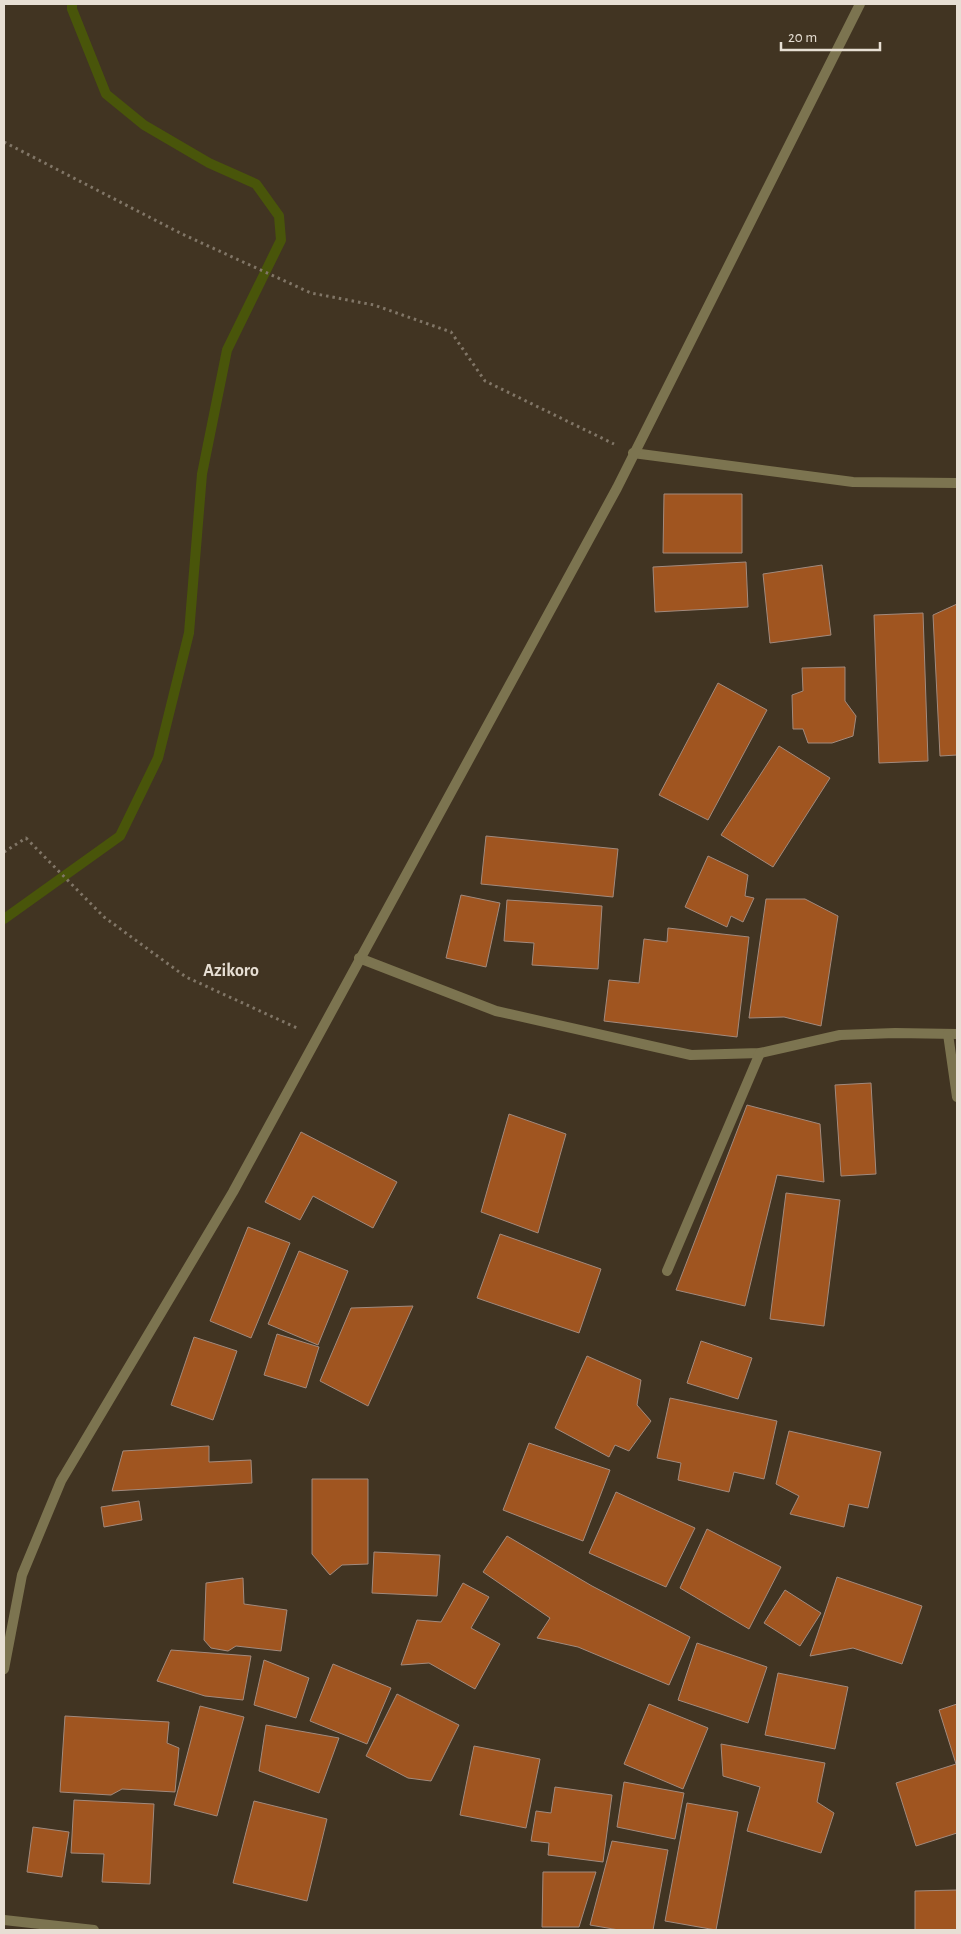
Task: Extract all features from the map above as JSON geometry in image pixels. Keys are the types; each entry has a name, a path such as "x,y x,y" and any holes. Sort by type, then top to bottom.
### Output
{"street":[{"path":"4,1669 22,1575 61,1482 233,1192 617,488 860,4"},
{"path":"633,453 853,482 957,483"},
{"path":"359,958 496,1011 691,1055 760,1053 840,1035 895,1033 953,1034 957,1097"},
{"path":"667,1271 760,1053"},
{"path":"4,1920 94,1930"}],"path":[{"path":"4,142 182,234 311,293 374,305 451,332 485,381 633,453"},
{"path":"4,852 26,838 104,917 186,977 316,1037"}],"building":[{"path":"664,494 742,494 742,553 663,553"},
{"path":"746,562 748,607 655,612 653,567"},
{"path":"822,565 831,635 770,643 763,574"},
{"path":"957,604 957,755 940,756 933,615"},
{"path":"923,613 928,761 879,763 874,615"},
{"path":"845,667 845,701 856,716 853,736 832,743 808,743 803,729 793,729 792,695 803,691 802,668"},
{"path":"718,683 767,710 708,820 659,795"},
{"path":"779,746 830,778 773,867 721,835"},
{"path":"486,836 618,849 613,897 481,884"},
{"path":"708,856 748,875 745,896 754,898 743,922 731,916 727,927 685,907"},
{"path":"461,895 500,903 486,967 446,958"},
{"path":"766,899 805,899 838,916 821,1026 784,1017 749,1018"},
{"path":"507,900 602,906 598,969 532,965 534,943 504,941"},
{"path":"668,928 749,937 737,1037 604,1021 609,980 639,983 644,939 667,942"},
{"path":"871,1083 876,1174 841,1176 835,1085"},
{"path":"747,1105 820,1124 824,1182 777,1175 745,1306 676,1290"},
{"path":"509,1114 566,1134 538,1233 481,1212"},
{"path":"301,1132 397,1182 373,1228 313,1196 300,1220 265,1202"},
{"path":"786,1193 840,1200 824,1326 770,1319"},
{"path":"248,1227 290,1243 251,1338 210,1321"},
{"path":"500,1234 601,1269 579,1333 477,1298"},
{"path":"299,1251 348,1271 318,1345 268,1324"},
{"path":"413,1306 368,1406 320,1381 351,1308"},
{"path":"277,1334 319,1347 306,1388 264,1375"},
{"path":"194,1337 237,1351 213,1420 171,1405"},
{"path":"701,1341 752,1358 738,1399 687,1383"},
{"path":"587,1356 641,1380 637,1405 651,1421 629,1451 615,1445 609,1457 555,1428"},
{"path":"670,1398 777,1421 764,1479 734,1472 729,1492 678,1480 681,1463 657,1458"},
{"path":"789,1431 881,1452 868,1508 849,1504 844,1527 790,1514 799,1496 776,1484"},
{"path":"529,1443 610,1470 583,1541 503,1510"},
{"path":"209,1446 209,1462 251,1460 252,1483 112,1491 123,1451"},
{"path":"312,1479 368,1479 368,1564 342,1565 330,1575 312,1554"},
{"path":"616,1492 695,1528 666,1587 589,1553"},
{"path":"139,1501 142,1520 104,1527 101,1507"},
{"path":"707,1529 781,1567 749,1629 680,1588"},
{"path":"507,1536 592,1586 690,1637 669,1685 578,1647 537,1638 550,1618 483,1572"},
{"path":"374,1552 440,1555 437,1596 372,1593"},
{"path":"837,1577 922,1606 902,1664 853,1648 810,1656"},
{"path":"243,1578 244,1604 287,1610 281,1651 236,1646 228,1651 211,1648 204,1640 206,1583"},
{"path":"463,1583 489,1597 471,1628 500,1644 475,1689 429,1663 401,1665 417,1620 441,1622"},
{"path":"785,1590 821,1613 800,1646 764,1623"},
{"path":"697,1643 767,1667 748,1723 678,1700"},
{"path":"171,1650 251,1656 243,1700 205,1696 157,1681"},
{"path":"264,1660 309,1678 296,1718 254,1705"},
{"path":"333,1664 391,1688 367,1744 310,1721"},
{"path":"778,1673 848,1687 835,1749 765,1735"},
{"path":"397,1694 459,1725 431,1781 408,1778 366,1756"},
{"path":"649,1704 708,1728 683,1789 624,1764"},
{"path":"957,1704 957,1833 916,1846 896,1783 956,1764 939,1710"},
{"path":"200,1706 244,1717 217,1816 174,1805"},
{"path":"65,1716 169,1722 167,1743 179,1748 175,1792 122,1789 111,1795 60,1792"},
{"path":"266,1725 339,1738 319,1793 259,1771"},
{"path":"721,1744 825,1763 817,1802 834,1813 821,1853 747,1831 760,1787 723,1776"},
{"path":"474,1746 540,1759 526,1828 460,1815"},
{"path":"624,1782 684,1793 675,1839 617,1827"},
{"path":"555,1787 612,1795 603,1862 548,1855 549,1843 531,1841 536,1811 551,1813"},
{"path":"74,1800 154,1804 150,1884 102,1882 104,1854 71,1853"},
{"path":"254,1801 327,1819 307,1901 233,1883"},
{"path":"687,1803 738,1812 716,1930 665,1921"},
{"path":"33,1827 69,1832 62,1877 27,1872"},
{"path":"612,1841 668,1850 653,1930 619,1930 590,1925"},
{"path":"543,1872 596,1872 579,1927 542,1927"},
{"path":"957,1890 957,1930 915,1930 915,1891"}],"waterway":[{"path":"4,919 120,836 158,758 189,633 202,474 227,350 281,240 279,216 256,184 209,163 144,125 106,94 72,9 72,4"}],"district":[{"name":"Azikoro","path":"231,971"}]}
